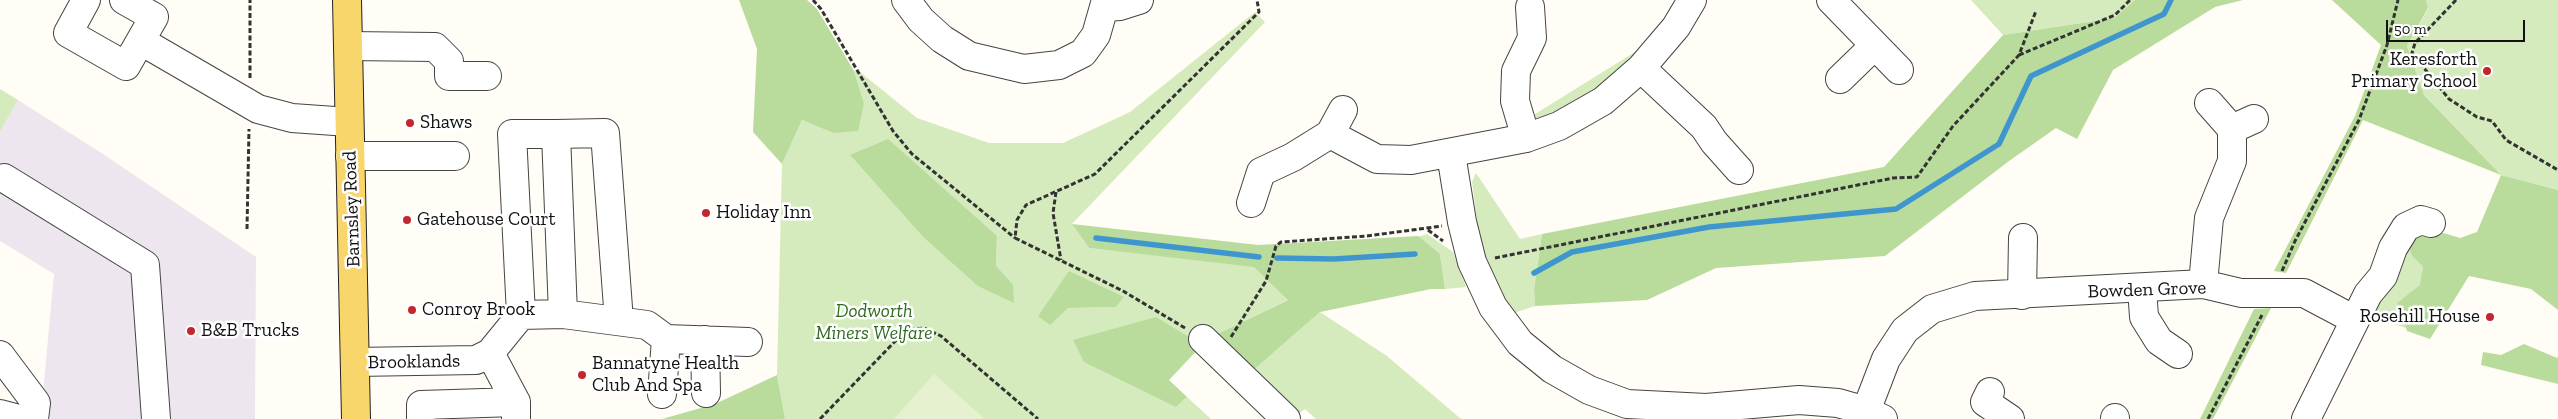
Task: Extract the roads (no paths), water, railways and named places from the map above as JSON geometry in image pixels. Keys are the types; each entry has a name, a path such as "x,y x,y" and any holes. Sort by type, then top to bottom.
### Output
{"main road":[{"name":"Barnsley Road","path":"347,0 356,419"}],"street":[{"path":"86,0 68,33 126,66 154,18 124,0"},
{"path":"906,0 921,20 942,39 969,56 1024,69 1059,65 1083,53 1096,35 1106,4 1120,6 1139,0"},
{"path":"1330,134 1377,159 1412,160 1526,138 1560,126 1603,101 1641,68 1676,26 1692,0"},
{"path":"1831,0 1874,46 1900,70"},
{"path":"1526,138 1515,101 1516,71 1532,38 1530,7"},
{"path":"141,41 258,109 292,118 349,122"},
{"path":"348,46 435,47 448,61 449,76 487,76"},
{"path":"1840,80 1874,46"},
{"path":"1641,68 1704,128 1708,148 1739,170"},
{"path":"2203,284 2209,218 2232,161 2243,124 2208,104"},
{"path":"1251,203 1261,172 1293,157 1330,134 1343,110"},
{"path":"421,419 421,405 516,411 490,353 521,315 512,134 605,132 619,321"},
{"path":"556,134 563,314"},
{"path":"1451,154 1462,222 1472,262 1493,308 1520,343 1552,369 1588,390 1628,404 1705,413 1799,400 1838,403 1875,415"},
{"path":"350,156 455,156"},
{"path":"4,178 145,265 156,419"},
{"path":"2309,418 2368,294 2383,276 2393,248 2406,227 2421,220 2431,223"},
{"path":"2022,295 2023,238"},
{"name":"Bowden Grove","path":"1875,415 1886,359 1905,330 1932,309 1975,296 2203,284 2241,293 2304,293 2355,320"},
{"path":"2142,288 2144,317 2158,341 2178,354"},
{"path":"521,315 563,314 647,325 666,339 748,342"},
{"path":"662,394 666,339"},
{"path":"705,340 706,393"},
{"path":"1210,346 1286,419"},
{"name":"Brooklands","path":"356,362 452,362 476,360 490,353"},
{"path":"0,355 36,403 34,419"},
{"path":"1990,392 1985,402 2010,419"},
{"path":"0,414 19,419"}],"waterway":[{"path":"1534,273 1572,252 1709,227 1896,209 1999,144 2031,76 2164,14 2171,0"},
{"path":"1096,238 1259,257"},
{"path":"1277,258 1334,259 1415,254"}],"place":[{"name":"Keresforth Primary School","path":"2487,71"},
{"name":"Shaws","path":"410,123"},
{"name":"Holiday Inn","path":"706,213"},
{"name":"Gatehouse Court","path":"407,220"},
{"name":"Conroy Brook","path":"412,310"},
{"name":"Rosehill House","path":"2490,317"},
{"name":"B&B Trucks","path":"191,331"},
{"name":"Bannatyne Health Club And Spa","path":"582,375"}],"park label":[{"name":"Dodworth Miners Welfare","path":"874,323"}]}
